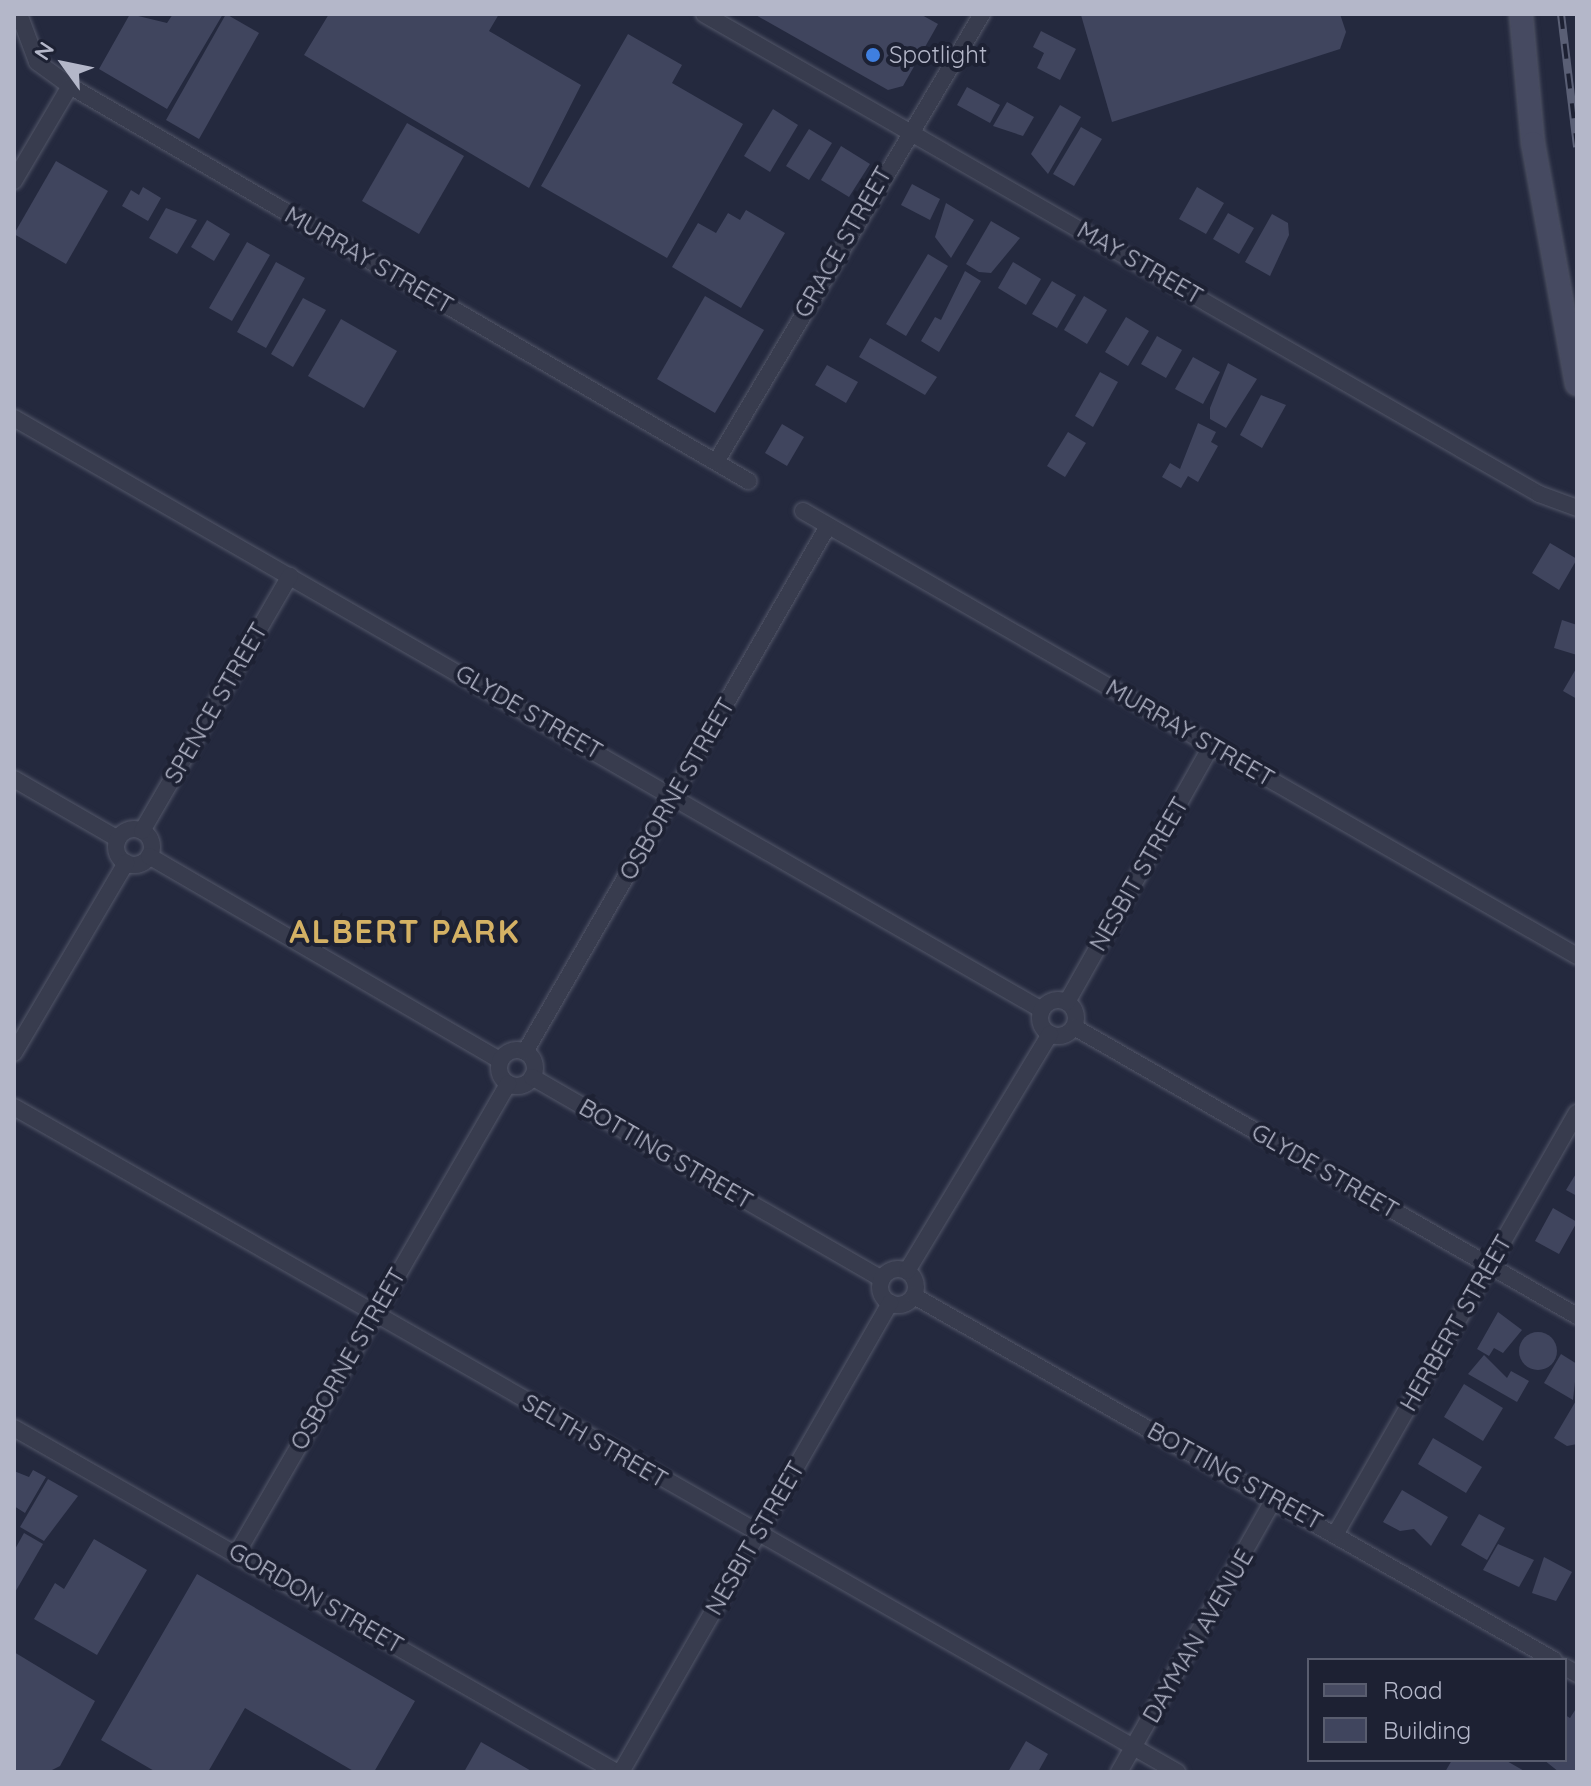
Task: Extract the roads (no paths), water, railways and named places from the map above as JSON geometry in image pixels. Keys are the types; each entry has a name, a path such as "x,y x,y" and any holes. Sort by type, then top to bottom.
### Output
{"main road":[{"path":"1521,14 1533,143 1577,384"}],"street":[{"name":"MURRAY STREET","path":"19,14 37,62 70,86 748,481"},
{"name":"MAY STREET","path":"704,14 1539,494 1577,508"},
{"name":"GRACE STREET","path":"716,462 976,18"},
{"path":"14,181 70,86"},
{"name":"GLYDE STREET","path":"14,418 674,795 1042,1010"},
{"name":"MURRAY STREET","path":"803,511 1577,956"},
{"name":"OSBORNE STREET","path":"525,1052 828,526"},
{"name":"SPENCE STREET","path":"142,831 290,576"},
{"name":"NESBIT STREET","path":"1067,1002 1211,746"},
{"path":"14,779 118,839 126,863"},
{"path":"118,839 142,831 149,856 500,1060 508,1084 532,1077 525,1052 500,1060"},
{"path":"14,1053 126,863 149,856"},
{"path":"907,1271 914,1296 890,1303 882,1279 907,1271 1050,1034 1074,1027 1067,1002 1042,1010 1050,1034"},
{"name":"GLYDE STREET","path":"1074,1027 1577,1316"},
{"name":"BOTTING STREET","path":"532,1077 882,1279"},
{"name":"OSBORNE STREET","path":"237,1553 508,1084"},
{"name":"SELTH STREET","path":"14,1107 757,1535 1177,1772"},
{"name":"HERBERT STREET","path":"1336,1533 1577,1113"},
{"name":"BOTTING STREET","path":"914,1296 1336,1533 1551,1658"},
{"name":"NESBIT STREET","path":"619,1772 890,1303"},
{"name":"GORDON STREET","path":"14,1428 619,1772"},
{"name":"DAYMAN AVENUE","path":"1119,1772 1274,1499"}],"railway":[{"path":"1561,14 1577,147"}],"place":[{"name":"Spotlight","path":"873,55"}],"district":[{"name":"ALBERT PARK","path":"405,931"}]}
